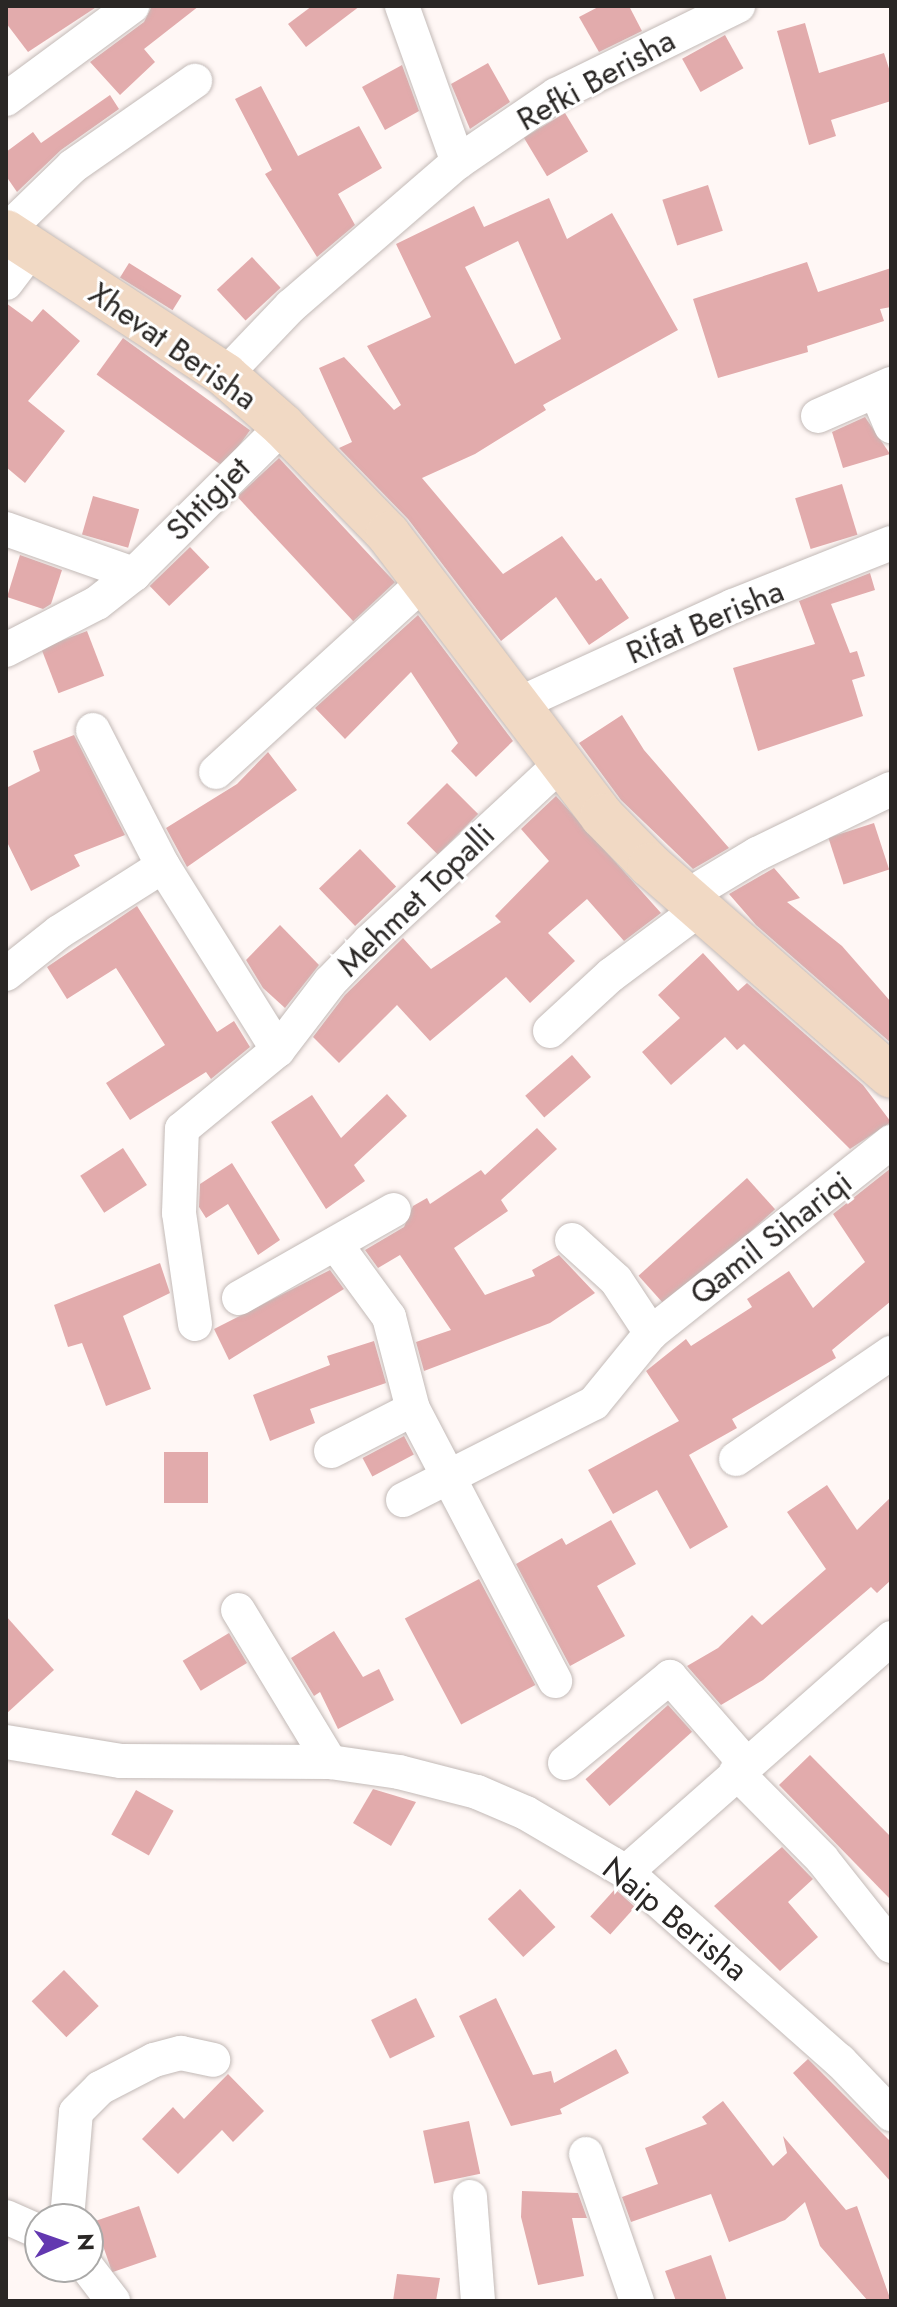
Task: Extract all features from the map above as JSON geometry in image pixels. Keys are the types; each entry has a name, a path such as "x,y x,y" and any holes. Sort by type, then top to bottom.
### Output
{"street":[{"path":"6,99 132,6"},
{"path":"402,6 458,162"},
{"name":"Refki Berisha","path":"225,375 291,306 458,162 556,95 738,6"},
{"path":"12,249 73,166 195,81"},
{"name":"Xhevat Berisha","path":"12,249 225,375 283,426 388,534 565,760 602,816 694,902 887,1064"},
{"path":"818,416 884,389 891,426"},
{"name":"Shtigjet","path":"6,650 97,603 134,574 283,426"},
{"path":"6,529 134,574"},
{"name":"Rifat Berisha","path":"521,703 733,606 891,543"},
{"path":"216,772 425,581"},
{"path":"93,730 163,866 278,1050"},
{"name":"Mehmet Topalli","path":"195,1324 179,1213 182,1129 278,1050 330,982 370,941 565,760"},
{"path":"550,1031 694,902 757,854 891,789"},
{"path":"6,974 59,932 163,866"},
{"name":"Qamil Sihariqi","path":"403,1500 594,1403 651,1333 891,1142"},
{"path":"239,1298 337,1246 394,1210"},
{"path":"572,1240 616,1280 651,1333"},
{"path":"337,1246 389,1317 413,1409 555,1681"},
{"path":"736,1459 891,1353"},
{"path":"331,1451 413,1409"},
{"path":"238,1610 330,1762"},
{"path":"626,1872 740,1768 891,1638"},
{"path":"565,1763 670,1677 740,1768 822,1859 891,1946"},
{"name":"Naip Berisha","path":"6,1742 121,1761 330,1762 399,1772 477,1792 526,1813 626,1872 840,2061 891,2114"},
{"path":"68,2203 76,2112 100,2088 154,2060 181,2053 213,2060"},
{"path":"586,2154 637,2301"},
{"path":"470,2197 478,2301"},
{"path":"99,2283 113,2301"}],"building":[{"path":"6,6 98,6 28,52 6,23"},
{"path":"152,6 199,6 144,49 155,62 120,95 90,62 144,22"},
{"path":"312,6 360,6 306,47 288,24"},
{"path":"600,6 629,6 642,31 599,52 579,17"},
{"path":"805,23 819,73 884,53 891,75 891,101 831,120 836,136 809,145 777,31"},
{"path":"725,35 743,68 701,92 682,59"},
{"path":"488,63 510,102 470,129 451,84"},
{"path":"402,65 419,111 385,130 362,87"},
{"path":"261,86 298,156 359,126 382,168 338,194 355,225 317,257 265,174 272,170 235,99"},
{"path":"110,95 119,109 61,150 17,192 6,176 6,152 33,132 41,143"},
{"path":"565,113 588,152 547,176 524,138"},
{"path":"708,185 723,231 677,245 662,200"},
{"path":"549,198 567,239 612,213 678,330 543,405 546,410 475,454 422,478 503,574 562,536 596,581 601,578 629,618 589,645 556,597 501,641 408,519 339,448 352,442 319,368 344,357 394,410 401,405 367,346 431,317 396,244 474,206 484,227","holes":["518,241 561,339 515,364 465,267"]},
{"path":"252,257 281,288 246,320 217,290"},
{"path":"807,262 818,292 891,268 891,307 880,309 884,321 807,346 808,352 718,378 693,299"},
{"path":"129,263 182,296 173,310 120,277"},
{"path":"6,303 32,322 43,309 80,341 28,401 65,431 25,483 6,467"},
{"path":"123,338 250,430 224,467 97,374"},
{"path":"865,417 890,454 843,468 832,432"},
{"path":"279,458 395,582 353,621 237,497"},
{"path":"842,484 857,535 811,549 795,498"},
{"path":"93,496 139,509 128,548 82,534"},
{"path":"190,547 209,567 169,606 150,586"},
{"path":"20,555 62,570 51,604 43,609 7,597"},
{"path":"870,573 875,590 831,604 850,653 857,651 865,676 852,680 863,716 758,751 733,668 815,644 799,601"},
{"path":"418,615 513,741 476,777 451,751 458,743 411,672 345,739 315,708"},
{"path":"87,631 104,676 58,693 41,649"},
{"path":"622,715 644,750 729,848 693,869 621,800 579,743"},
{"path":"74,735 125,835 74,855 80,866 31,891 6,840 6,788 40,771 33,751"},
{"path":"268,752 297,790 187,867 166,828 237,784"},
{"path":"447,783 478,814 438,854 407,823"},
{"path":"556,796 661,913 624,941 587,899 548,933 575,961 530,1003 506,977 430,1041 397,1005 339,1063 313,1037 345,995 403,938 431,969 501,922 495,916 549,861 521,829"},
{"path":"874,823 889,870 843,884 828,838"},
{"path":"360,849 396,886 355,926 319,889"},
{"path":"774,868 800,898 787,902 842,946 891,1002 891,1043 756,925 729,894"},
{"path":"137,906 217,1032 234,1021 250,1047 211,1079 206,1072 130,1120 106,1083 165,1045 116,968 67,999 47,967"},
{"path":"280,925 319,965 285,1008 263,988 246,960"},
{"path":"703,953 738,991 747,983 863,1085 891,1122 850,1149 744,1044 737,1050 725,1037 671,1085 642,1052 680,1018 658,995"},
{"path":"572,1055 591,1077 544,1118 525,1096"},
{"path":"387,1094 407,1116 354,1165 365,1181 326,1209 271,1122 312,1095 341,1138"},
{"path":"537,1128 557,1149 501,1200 508,1211 454,1248 485,1295 535,1276 532,1270 559,1255 595,1293 550,1323 424,1371 416,1342 451,1330 400,1255 378,1268 365,1250 404,1227 413,1206 427,1198 430,1204 481,1170 485,1175"},
{"path":"123,1148 147,1185 104,1213 80,1176"},
{"path":"232,1163 280,1240 258,1255 228,1204 206,1218 199,1207 200,1184"},
{"path":"891,1168 891,1301 832,1350 836,1358 732,1419 737,1428 689,1455 728,1527 690,1549 657,1490 613,1514 588,1470 679,1421 646,1371 686,1339 691,1346 752,1307 747,1299 789,1271 813,1308 865,1262 833,1214"},
{"path":"747,1178 775,1209 667,1307 639,1276"},
{"path":"160,1263 170,1293 123,1316 151,1389 106,1406 82,1343 68,1347 54,1305"},
{"path":"330,1270 344,1289 229,1360 214,1329"},
{"path":"374,1341 386,1383 310,1409 315,1423 270,1441 253,1395 330,1365 327,1356"},
{"path":"404,1436 414,1455 372,1477 363,1458"},
{"path":"164,1452 208,1452 208,1503 164,1503"},
{"path":"827,1485 857,1530 891,1497 891,1580 877,1593 871,1587 763,1680 721,1705 687,1666 718,1648 752,1615 762,1625 826,1569 787,1512"},
{"path":"611,1520 636,1564 597,1586 625,1636 570,1666 516,1564 562,1538 566,1545"},
{"path":"479,1579 535,1685 461,1724 405,1618"},
{"path":"6,1616 54,1670 6,1714"},
{"path":"334,1631 363,1677 379,1669 394,1700 338,1729 320,1692 314,1696 291,1658"},
{"path":"229,1633 247,1663 201,1691 183,1661"},
{"path":"668,1705 692,1732 610,1806 586,1779"},
{"path":"810,1755 891,1837 891,1900 779,1785"},
{"path":"373,1789 416,1802 391,1846 353,1823"},
{"path":"136,1790 174,1811 149,1855 111,1835"},
{"path":"782,1847 813,1879 788,1902 818,1937 780,1971 714,1906"},
{"path":"520,1889 555,1927 523,1957 488,1919"},
{"path":"615,1889 635,1907 610,1935 590,1916"},
{"path":"64,1970 99,2006 66,2037 32,2001"},
{"path":"416,1998 435,2037 390,2059 371,2020"},
{"path":"496,1998 533,2075 551,2071 554,2083 616,2049 629,2073 560,2109 562,2114 511,2126 459,2016"},
{"path":"808,2059 891,2142 891,2182 793,2073"},
{"path":"228,2074 264,2111 233,2142 222,2130 178,2174 142,2139 173,2107 184,2119"},
{"path":"723,2101 773,2166 787,2153 783,2136 846,2210 857,2206 891,2301 868,2301 820,2246 805,2202 785,2220 729,2242 711,2194 631,2222 622,2197 658,2184 645,2148 707,2124 702,2117"},
{"path":"469,2121 480,2174 434,2184 423,2131"},
{"path":"522,2191 578,2193 587,2218 572,2218 584,2276 538,2285 521,2217"},
{"path":"139,2206 157,2257 112,2272 104,2249 104,2218"},
{"path":"711,2255 727,2301 676,2301 665,2271"},
{"path":"397,2274 440,2278 436,2301 393,2301"}]}
